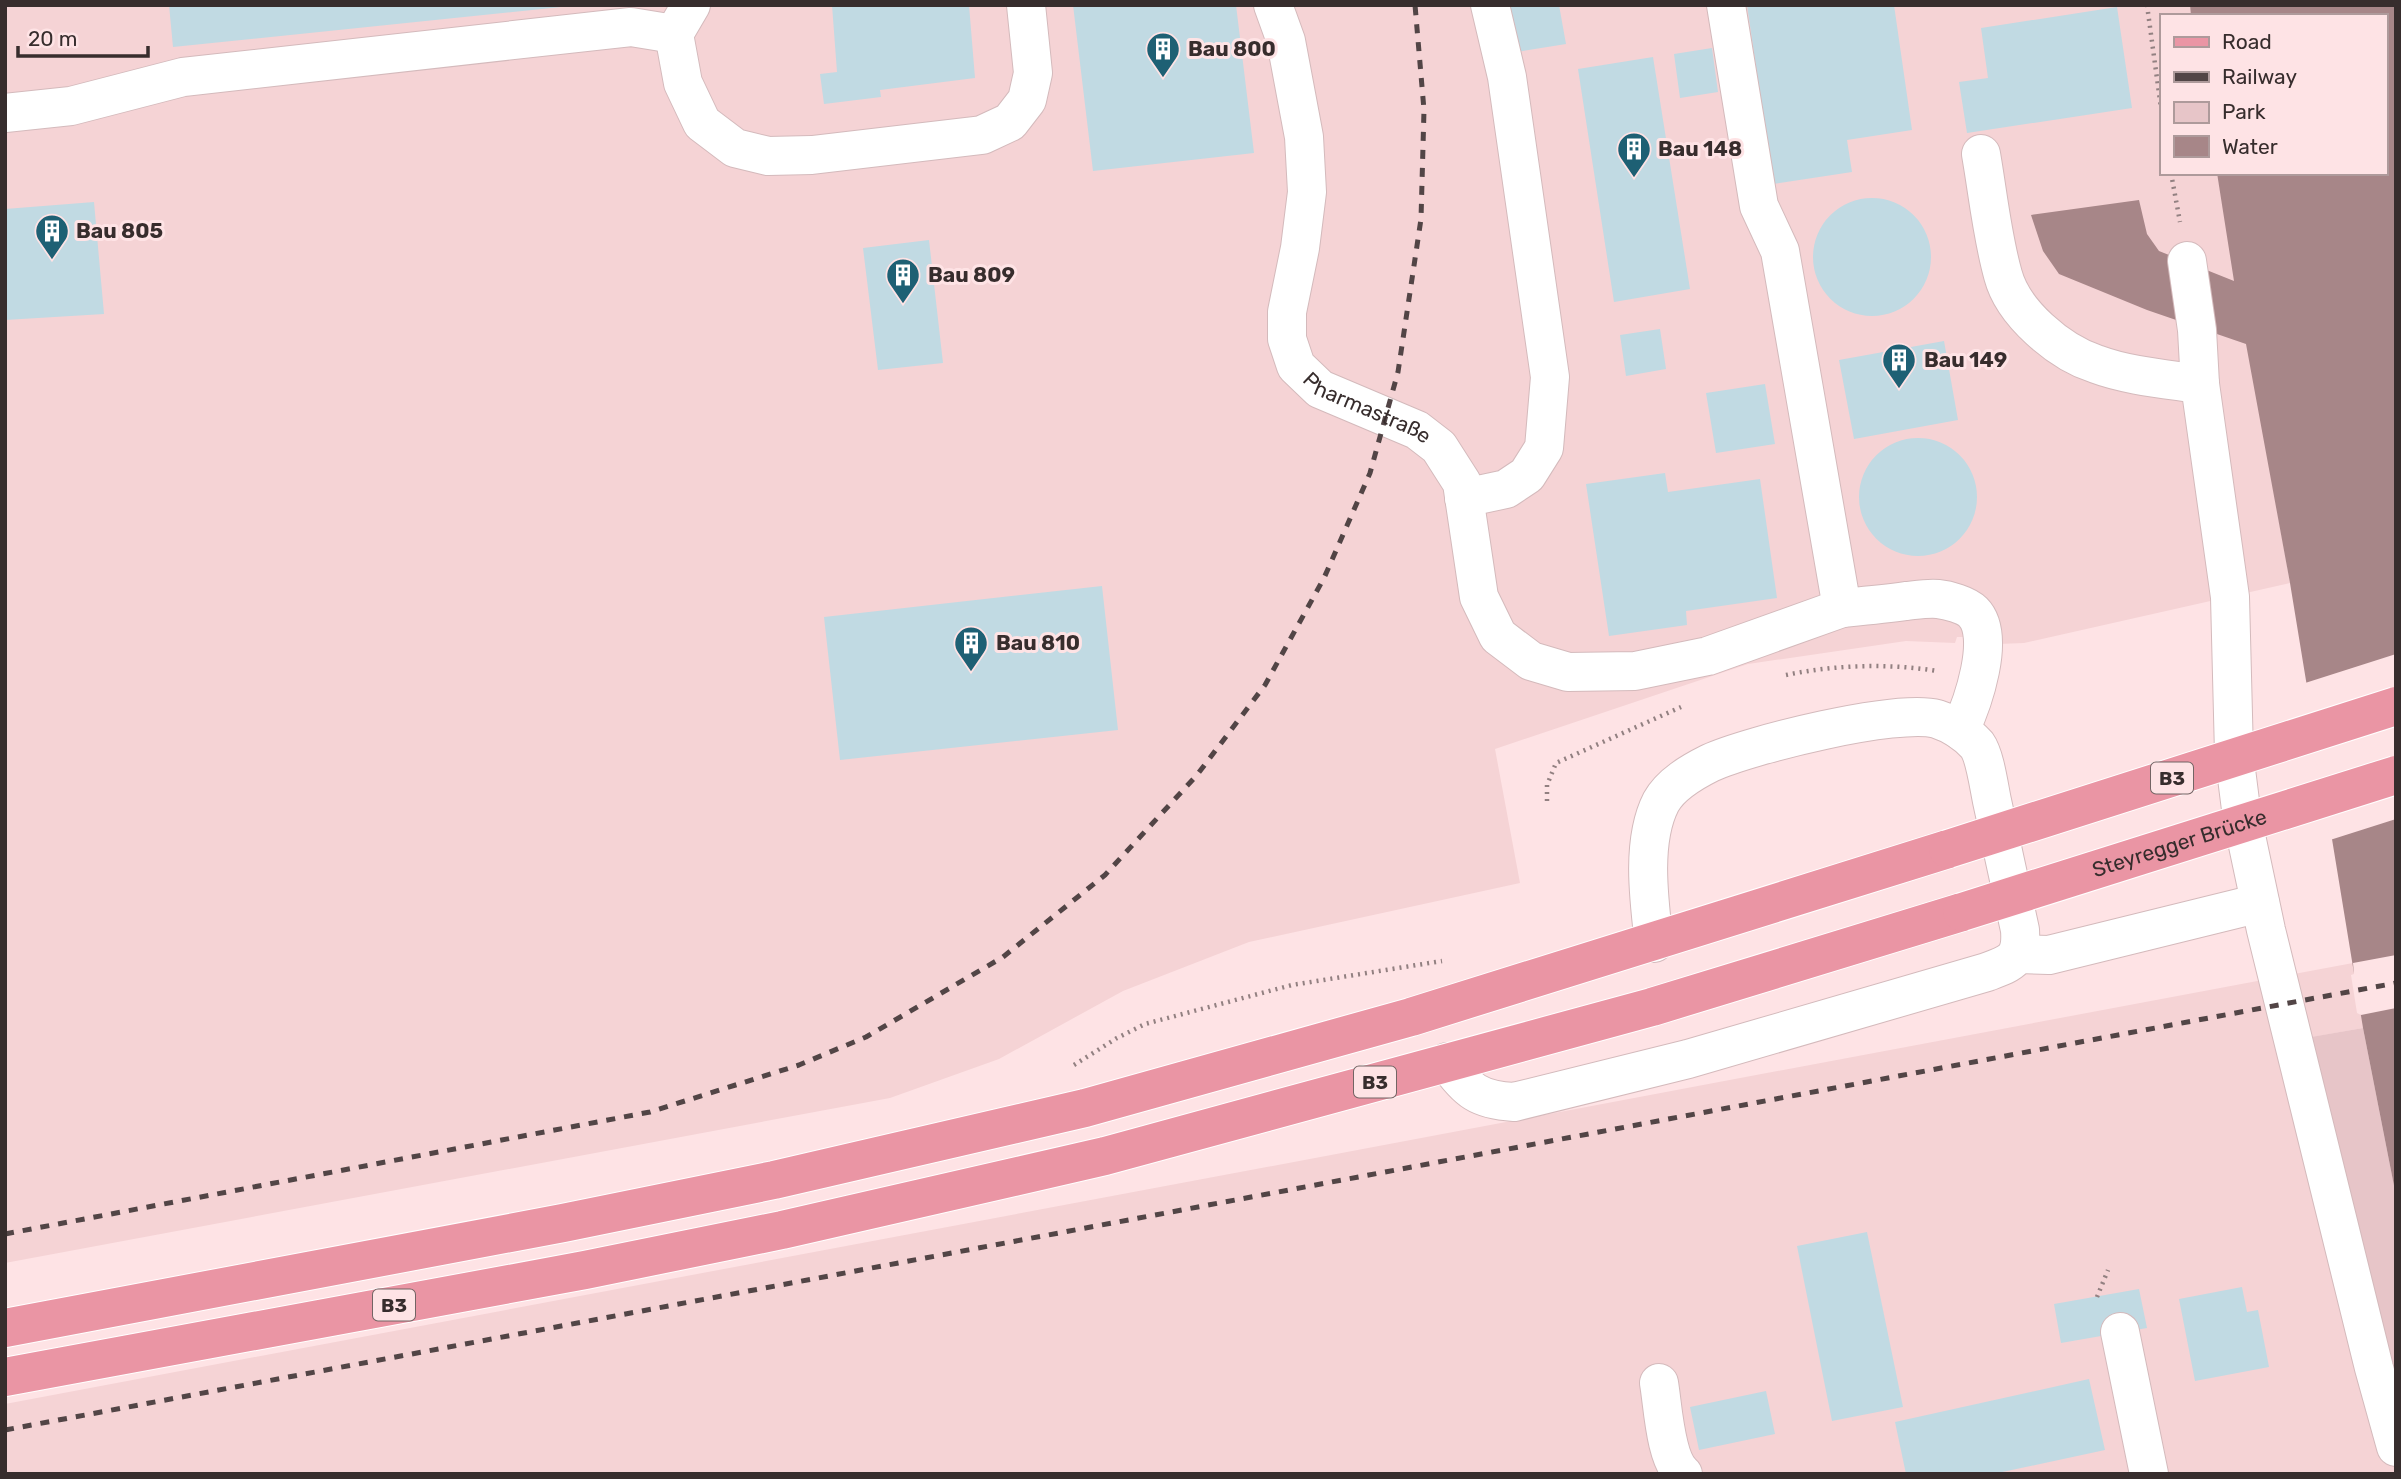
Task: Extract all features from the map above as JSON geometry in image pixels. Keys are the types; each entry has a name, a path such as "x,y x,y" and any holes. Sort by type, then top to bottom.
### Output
{"main road":[{"name":"B3","path":"5,1328 564,1223 934,1144 1085,1108 1411,1017 1654,943 2396,706"},
{"name":"Steyregger Brücke","path":"1447,1062 1652,1007 2396,775"},
{"name":"B3","path":"5,1377 585,1270 795,1227 1105,1156 1447,1062"}],"street":[{"path":"5,113 71,106 183,77 682,20 683,83 702,123 735,148 768,156 812,155 982,135 1010,122 1027,100 1033,73 1026,5"},
{"name":"Pharmastraße","path":"1273,5 1286,41 1304,137 1307,192 1300,248 1287,312 1287,338 1296,366 1320,389 1417,430 1439,447 1462,483 1479,597 1498,636 1531,661 1568,672 1636,671 1707,656 1842,608"},
{"path":"1464,498 1506,489 1527,475 1544,448 1550,377 1507,77 1490,5"},
{"path":"1726,5 1759,206 1780,251 1842,608 1937,598 1973,612 1981,629 1980,679 1960,730"},
{"path":"1981,154 2003,277 2021,311 2054,343 2095,364 2157,378 2200,384"},
{"path":"2187,261 2197,330 2200,384 2230,597 2234,754 2242,817 2260,903 2374,1368 2396,1447"},
{"path":"1447,1062 1461,1083 1476,1094 1491,1101 1514,1102 1688,1059 2009,964 2018,954 2020,930 1987,776 1978,747 1960,730 1936,719 1899,718 1837,728 1746,750 1712,762 1675,784 1662,800 1652,825 1648,874 1654,943"},
{"path":"2018,954 2049,955 2260,903"},
{"path":"2120,1332 2149,1474"},
{"path":"1659,1383 1670,1447 1676,1468 1683,1474"}],"path":[{"path":"2147,5 2160,101"},
{"path":"2171,175 2187,261"},
{"path":"1783,676 1809,671 1872,667 1932,671 1980,679"},
{"path":"1547,801 1547,785 1556,763 1685,705"},
{"path":"1071,1067 1145,1024 1292,985"},
{"path":"2097,1297 2108,1270"}],"shaded area":[{"path":"5,5 2190,5 2191,14 2160,14 2160,175 2217,175 2290,583 2024,643 1973,645 1965,637 1957,637 1955,643 1906,641 1748,664 1495,749 1520,883 1249,942 1123,991 999,1059 890,1098 5,1263"},
{"path":"2353,963 2363,1028 2312,1037 2396,1407 2396,1474 5,1474 5,1404"}],"green space":[{"path":"2363,1028 2396,1196 2396,1407 2311,1037"}],"water":[{"path":"2190,5 2396,5 2396,1196 2363,1028 2290,583 2246,344 2147,310 2059,274 2043,251 2031,215 2139,200 2147,234 2159,251 2234,281 2217,175 2387,175 2387,14 2191,14"}],"pier":[{"path":"2396,654 2396,819 2330,840 2302,684"},
{"path":"2396,955 2396,1008 2361,1015 2357,1013 2351,975 2354,974 2353,963"}],"building":[{"path":"169,5 561,5 561,7 173,47"},
{"path":"832,5 969,5 975,78 880,90 881,97 824,104 820,74 837,72"},
{"name":"Bau 800","path":"1073,5 1236,5 1254,153 1093,171"},
{"path":"1509,5 1559,5 1566,44 1517,52"},
{"path":"1747,5 1894,5 1912,130 1847,140 1852,172 1773,184"},
{"path":"2117,7 2132,108 1967,133 1959,82 1988,78 1981,28"},
{"path":"1712,48 1718,92 1680,98 1674,54"},
{"name":"Bau 148","path":"1653,57 1690,289 1614,302 1578,69"},
{"path":"1872,198 1895,202 1914,215 1927,234 1931,257 1927,280 1914,299 1895,312 1872,316 1849,312 1830,299 1817,280 1813,257 1817,234 1830,215 1849,202"},
{"name":"Bau 805","path":"94,202 104,314 5,320 5,209"},
{"name":"Bau 809","path":"929,240 943,363 878,370 863,248"},
{"path":"1660,329 1666,369 1626,376 1620,335"},
{"name":"Bau 149","path":"1944,341 1958,420 1854,439 1839,360"},
{"path":"1765,384 1775,444 1716,453 1706,393"},
{"path":"1918,438 1941,442 1960,455 1973,474 1977,497 1973,520 1960,539 1941,552 1918,556 1895,552 1876,539 1863,520 1859,497 1863,474 1876,455 1895,442"},
{"path":"1665,473 1668,492 1760,479 1777,598 1686,611 1687,625 1609,636 1586,484"},
{"name":"Bau 810","path":"1102,586 1118,730 840,760 824,617"},
{"path":"1867,1232 1903,1407 1832,1421 1797,1246"},
{"path":"2242,1287 2247,1312 2258,1310 2269,1367 2195,1381 2179,1299"},
{"path":"2139,1289 2147,1328 2061,1343 2054,1304"},
{"path":"2089,1379 2105,1450 1993,1474 1906,1474 1895,1422"},
{"path":"1766,1391 1775,1434 1699,1450 1690,1407"}],"railway":[{"path":"5,1234 650,1112 799,1065 866,1037 1003,957 1105,875 1197,775 1265,685 1324,578 1370,473 1398,372 1421,219 1424,110 1415,5"},
{"path":"5,1430 2396,983"}],"place":[{"name":"Bau 800","path":"1163,79"},
{"name":"Bau 148","path":"1634,179"},
{"name":"Bau 805","path":"52,261"},
{"name":"Bau 809","path":"903,305"},
{"name":"Bau 149","path":"1899,390"},
{"name":"Bau 810","path":"971,673"}]}
